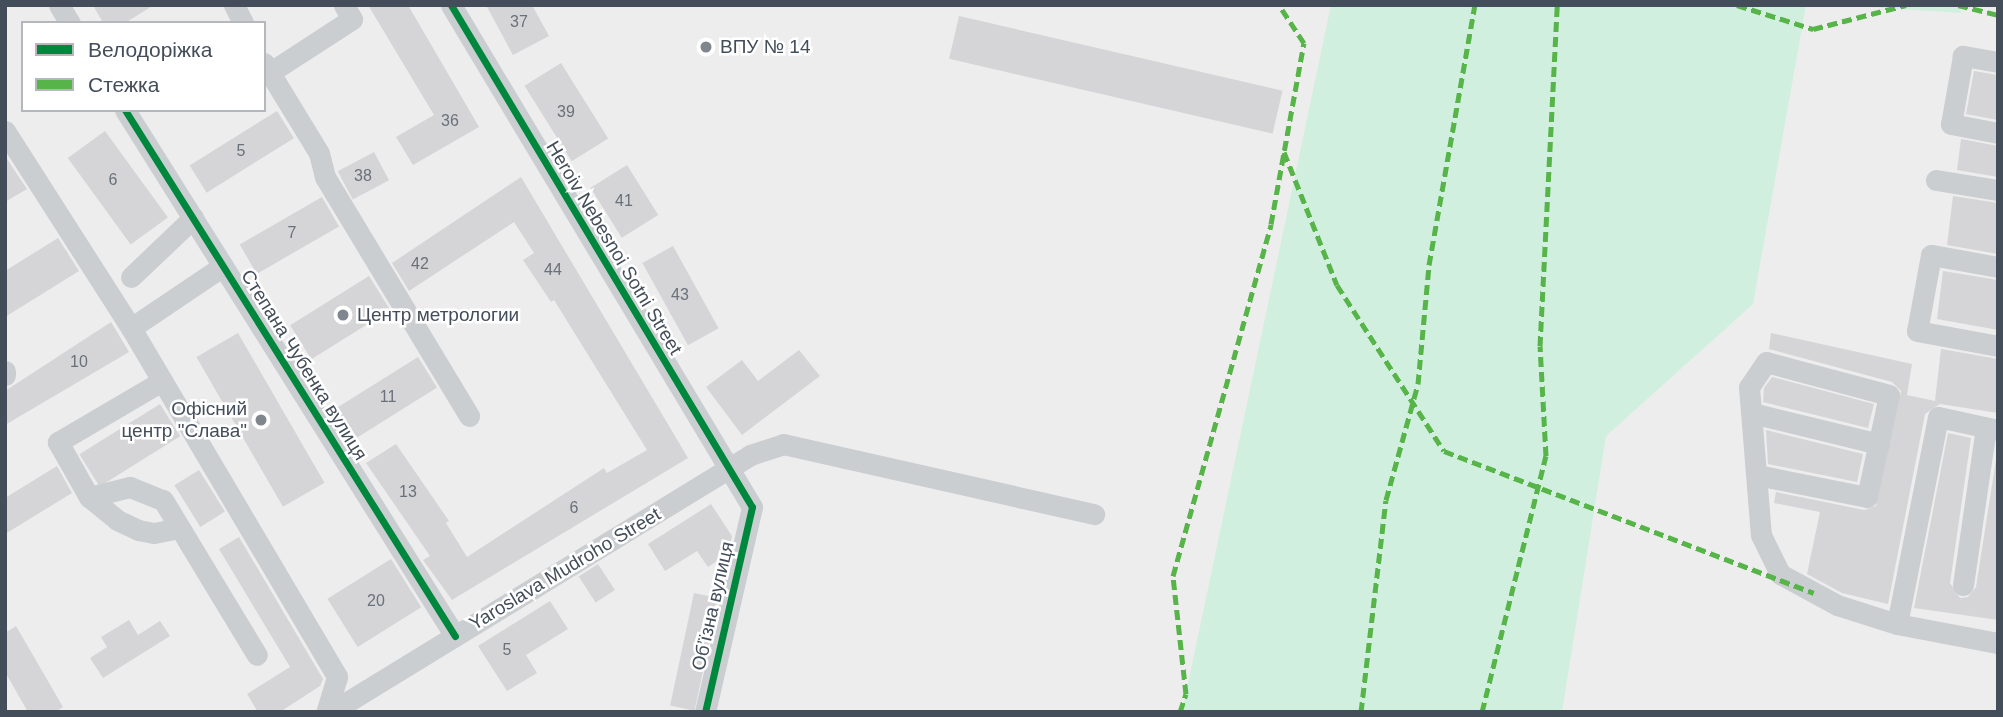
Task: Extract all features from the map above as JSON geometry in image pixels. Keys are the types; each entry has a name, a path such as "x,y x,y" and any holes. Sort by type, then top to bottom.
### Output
{"street":[{"path":"59,5 69,21"},
{"path":"234,5 242,21"},
{"path":"344,5 352,19 267,68 319,153 325,177 469,416"},
{"name":"Heroiv Nebesnoi Sotni Street","path":"451,5 752,507"},
{"path":"1998,62 1963,56 1951,124 1998,133"},
{"name":"Степана Чубенка вулиця","path":"126,112 455,636"},
{"path":"5,131 131,328 337,677 329,712"},
{"path":"1936,180 1998,190"},
{"path":"131,276 193,218"},
{"path":"1998,267 1931,255 1917,331 1998,346"},
{"path":"131,328 223,266"},
{"path":"1757,475 1867,497 1889,395 1766,362 1749,387 1761,535 1780,574 1837,605 1897,624 1998,643"},
{"path":"162,381 58,442 89,497 117,520 138,530 180,528"},
{"path":"1752,413 1879,443"},
{"path":"1897,624 1938,417 1992,429 1963,585"},
{"name":"Yaroslava Mudroho Street","path":"329,712 750,455 783,444 1094,514"},
{"path":"89,497 130,487 149,491 163,500 257,654"},
{"name":"Об’їзна вулиця","path":"705,712 752,507"}],"green space":[{"path":"1331,5 1806,5 1753,304 1606,436 1562,712 1182,712"},
{"path":"1837,5 1960,5 1961,13"}],"building":[{"path":"93,5 154,5 128,21 102,21"},
{"path":"368,5 408,5 479,127 413,165 396,137 434,115"},
{"path":"486,5 532,5 549,36 513,55"},
{"path":"959,16 1282,91 1273,134 949,59"},
{"path":"561,63 608,138 572,161 525,86"},
{"path":"1974,71 1998,75 1998,120 1966,114"},
{"path":"277,111 294,138 207,193 190,166"},
{"path":"105,131 168,218 131,245 68,158"},
{"path":"1961,139 1998,146 1998,177 1957,170"},
{"path":"374,152 389,180 353,200 338,171"},
{"path":"5,156 27,189 5,202"},
{"path":"627,165 658,215 622,238 591,188"},
{"path":"521,177 688,458 452,600 423,560 430,556 366,463 396,444 449,521 446,523 467,557 604,468 607,473 647,450 554,300 551,302 523,260 534,253 514,222 409,291 392,263"},
{"path":"1953,196 1998,203 1998,254 1947,245"},
{"path":"322,197 339,226 257,274 240,245"},
{"path":"58,238 79,271 5,317 5,271"},
{"path":"673,246 719,328 688,345 642,263"},
{"path":"1943,271 1998,280 1998,330 1937,319"},
{"name":"Центр метрологии","path":"369,276 390,310 311,359 290,325"},
{"path":"111,322 129,352 5,425 5,391"},
{"name":"Офісний центр \"Слава\"","path":"238,333 324,483 283,507 196,357"},
{"path":"1771,333 1912,364 1907,395 1935,401 1941,349 1998,359 1998,413 1940,404 1925,414 1888,604 1842,593 1807,574 1820,512 1774,503 1776,492 1864,510 1876,506 1901,391 1892,382 1769,349"},
{"path":"799,350 820,376 742,435 706,387 742,360 758,381"},
{"path":"418,357 437,388 355,439 336,408"},
{"path":"1772,377 1874,404 1868,428 1763,402 1764,388"},
{"path":"160,404 180,436 100,487 79,454"},
{"path":"1766,430 1863,454 1857,482 1768,464"},
{"path":"1948,433 1971,438 1950,583 1960,598 1968,597 1976,587 1998,447 1998,620 1914,608"},
{"path":"57,466 72,493 5,534 5,498"},
{"path":"199,470 225,512 200,527 174,485"},
{"path":"711,504 732,536 728,554 708,567 697,551 665,571 648,544"},
{"path":"239,537 323,679 320,686 280,712 258,712 247,694 290,667 219,549"},
{"path":"391,559 421,607 358,647 327,599"},
{"path":"598,564 615,590 596,603 579,577"},
{"path":"694,593 718,598 695,711 670,705"},
{"path":"550,601 568,629 526,655 537,673 507,691 478,646"},
{"path":"129,620 138,635 160,621 170,636 103,678 90,658 107,647 101,637"},
{"path":"16,626 63,707 55,712 28,712 5,672 5,633"}],"marked path":[{"path":"1180,712 1186,694 1173,576 1271,224 1304,43 1279,5"},
{"path":"1361,712 1386,500 1418,384 1429,265 1475,5"},
{"path":"1482,712 1546,456 1540,346 1557,5"},
{"path":"1737,5 1813,29 1906,5"},
{"path":"1958,5 1998,15"},
{"path":"1284,152 1337,285 1444,451 1814,593"}],"cycle path":[{"path":"451,5 752,507 705,712"},
{"path":"126,112 455,636"}],"place":[{"name":"ВПУ № 14","path":"706,47"},
{"name":"Центр метрологии","path":"343,315"},
{"name":"Офісний центр \"Слава\"","path":"261,420"}]}
